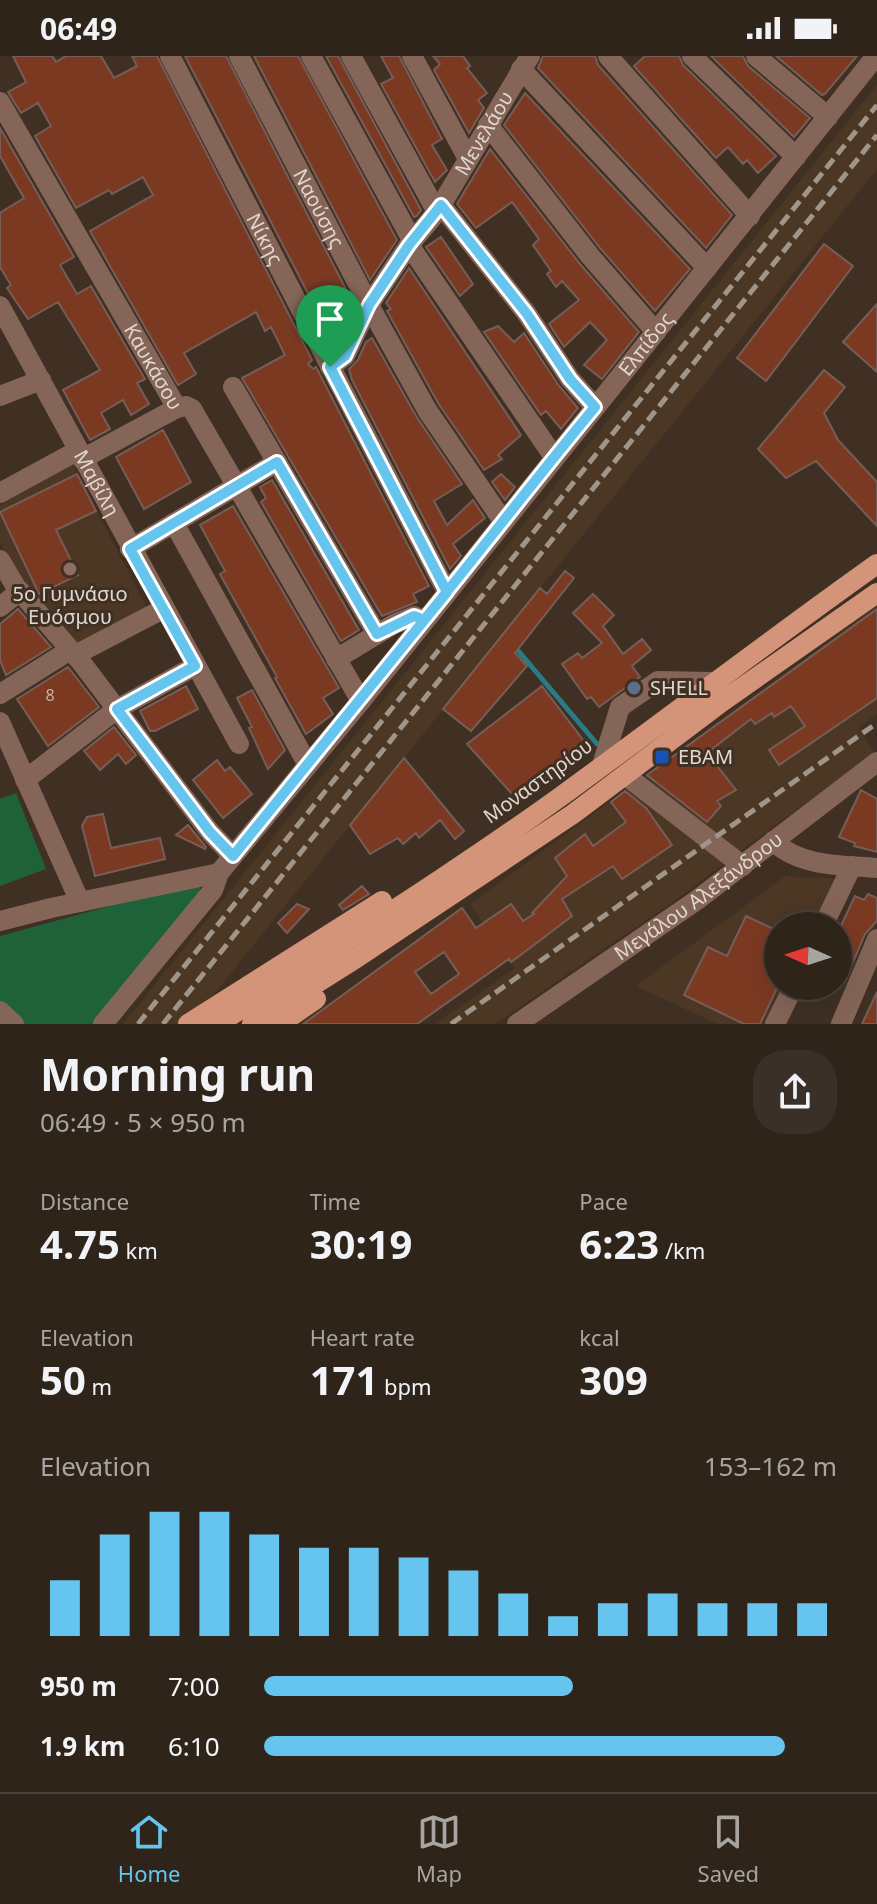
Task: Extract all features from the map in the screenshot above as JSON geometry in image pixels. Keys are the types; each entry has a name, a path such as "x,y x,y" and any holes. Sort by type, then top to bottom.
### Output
{"main road":[{"name":"Μοναστηρίου","path":"252,1024 456,880 560,796 877,564"},
{"name":"Μοναστηρίου","path":"218,1024 456,880 573,814 723,701 877,593"},
{"path":"188,1024 512,815 560,796"},
{"path":"280,1024 534,850 573,814"}],"street":[{"name":"Νίκης","path":"170,56 447,592"},
{"name":"Ναούσης","path":"239,56 427,410 503,521"},
{"path":"311,56 410,243 554,457"},
{"path":"351,56 439,208 527,314 570,379 595,407"},
{"path":"412,56 467,157"},
{"path":"608,56 750,216"},
{"path":"692,56 796,157"},
{"path":"756,56 828,117"},
{"name":"Ελπίδος","path":"219,873 361,701 876,56"},
{"name":"Μενελάου","path":"330,367 345,356 369,305 410,243 439,208 526,60"},
{"path":"526,60 707,268"},
{"name":"Καυκάσου","path":"0,102 177,408 186,406 196,413 235,487 361,701"},
{"path":"488,125 590,256 656,332"},
{"name":"Μαβίλη","path":"0,306 239,744"},
{"path":"0,396 41,380"},
{"path":"233,387 377,634"},
{"path":"0,493 177,408"},
{"path":"130,549 277,462"},
{"path":"174,523 308,765"},
{"path":"0,560 20,591 117,709 210,832 233,856"},
{"path":"0,607 20,591"},
{"path":"0,694 72,652 163,609"},
{"path":"336,659 414,616 424,620"},
{"path":"25,780 117,709 195,666"},
{"path":"602,765 620,707 658,681 713,682"},
{"path":"0,722 80,902"},
{"name":"Μεγάλου Αλεξάνδρου","path":"517,1024 743,866 877,762"},
{"path":"625,775 743,866"},
{"path":"773,841 800,859 877,868"},
{"path":"830,912 852,866"},
{"path":"0,921 219,873"},
{"path":"103,1024 213,890 219,873"},
{"path":"841,1024 877,939"},
{"path":"775,1024 787,1000"},
{"path":"0,1011 14,1024"}],"shaded area":[{"path":"877,85 877,169 190,1024 123,1024"},
{"name":"5ο Γυμνάσιο Ευόσμου","path":"72,463 148,610 77,648 27,589 0,544 0,505"},
{"path":"877,606 877,714 858,728 876,754 684,894 495,1024 436,1024 515,968 470,904"},
{"path":"785,876 835,879 819,912 764,912 764,1000 777,1000 765,1024 717,1024 636,986"}],"green space":[{"path":"16,793 46,869 0,886 0,799"},
{"path":"198,882 201,893 93,1024 25,1024 0,1001 0,936"}],"building":[{"path":"13,56 52,56 56,62 66,56 101,56 114,78 137,66 132,56 157,56 312,360 308,364 313,369 316,367 429,586 413,594 417,602 382,616 242,378 285,355 271,327 265,331 256,312 184,353 196,374 178,385 90,231 153,195 143,177 112,194 109,190 76,208 35,136 51,126 38,103 21,113 8,92 26,82"},
{"path":"185,56 226,56 354,305 349,317 330,336"},
{"path":"254,56 298,56 397,240 370,280"},
{"path":"326,56 338,56 421,210 417,216 414,217"},
{"path":"381,56 399,56 442,139 432,145 447,170 435,182 381,84 393,78"},
{"path":"433,56 463,56 470,66 467,68 487,93 478,100 484,108 469,133 434,70 440,64"},
{"path":"543,56 595,56 598,65 732,215 706,248 538,68"},
{"path":"645,56 679,56 683,65 776,156 758,173 747,160 743,164 728,147 716,158 634,66"},
{"path":"711,56 743,56 748,66 810,118 794,137"},
{"path":"776,56 857,56 822,95"},
{"path":"525,93 690,269 655,311 600,248 504,125"},
{"path":"0,128 74,257 60,265 77,294 91,286 145,379 137,383 149,404 131,415 123,400 101,413 110,429 90,440 63,390 100,370 58,302 28,319 7,288 11,285 0,267 0,213 24,198 0,156"},
{"path":"490,149 580,264 639,332 602,379 584,365 607,340 590,322 564,347 549,324 579,300 562,281 556,287 547,274 551,271 533,245 539,239 512,202 476,228 457,204"},
{"path":"441,237 473,284 460,296 426,247"},
{"path":"824,244 853,266 766,381 737,358"},
{"path":"409,268 521,435 498,455 502,459 484,470 438,403 387,311 391,309 386,303"},
{"path":"877,304 877,372 843,342"},
{"path":"498,326 514,342 524,333 559,386 578,408 561,429 546,411 541,415 484,332"},
{"path":"372,338 416,416 462,484 434,501 447,525 473,500 485,518 453,544 461,556 450,569 352,380 349,369 358,360 366,342"},
{"path":"824,370 845,387 824,413 838,440 877,482 877,526 816,461 786,478 758,449"},
{"path":"163,430 191,482 144,509 116,457"},
{"path":"77,474 96,511 56,530 78,575 39,594 0,512"},
{"path":"501,474 515,487 505,500 492,482"},
{"path":"272,480 359,630 341,641 261,502 266,498 260,487"},
{"path":"233,506 339,688 323,698 333,714 306,734 220,574 225,571 200,525"},
{"path":"565,571 574,578 515,653 527,666 471,731 443,709 540,588 547,594"},
{"path":"593,594 614,615 603,626 623,654 642,639 651,650 632,666 640,677 599,707 591,697 587,699 562,664 578,653 582,658 602,643 573,613"},
{"path":"18,609 51,647 6,675 0,660 0,624"},
{"path":"877,609 877,698 779,765 769,750 805,726 791,706 755,724 751,719 707,753 736,790 717,801 721,806 707,822 647,775"},
{"path":"68,667 99,707 48,746 17,699"},
{"path":"186,686 198,709 150,731 140,711"},
{"path":"542,686 590,749 540,783 537,779 512,794 467,744"},
{"path":"252,690 285,750 268,769 237,698"},
{"path":"114,727 136,755 126,764 118,754 100,770 84,751"},
{"path":"404,758 464,831 455,839 440,820 419,838 416,833 403,844 398,838 370,854 350,825"},
{"path":"217,760 225,771 230,767 252,794 223,818 193,780"},
{"path":"861,790 877,799 877,852 854,846 855,843 839,837"},
{"path":"625,791 646,808 672,845 622,879 613,866 562,899 572,916 511,962 509,959 417,1024 303,1024 462,908 476,928 511,904 523,921 534,914 567,876 555,858 585,834 593,846 626,822 611,802","holes":["444,952 459,974 431,994 415,972"]},
{"path":"103,814 111,848 160,838 165,859 95,876 82,826 87,817"},
{"path":"188,825 206,847 205,849 176,835"},
{"path":"362,886 369,894 343,910 339,905"},
{"path":"868,894 877,898 877,921 865,934 852,965 852,912 847,912 855,896 864,900"},
{"path":"297,904 309,909 287,933 278,923"},
{"path":"746,916 764,924 764,1000 771,1000 760,1024 744,1024 684,995 708,947 727,956"},
{"path":"877,992 877,1024 862,1024"}],"waterway":[{"path":"515,647 597,744"}],"railway":[{"path":"138,1024 877,105"},
{"path":"163,1024 877,135"},
{"path":"451,1024 877,723"}],"place":[{"name":"5ο Γυμνάσιο Ευόσμου","path":"70,569"},
{"name":"SHELL","path":"634,688"},
{"name":"ΕΒΑΜ","path":"662,757"}],"route":[{"path":"330,367 345,356 369,305 409,245 441,205 527,314 570,379 595,407 447,592 424,620 414,616 377,634 277,462 130,549 195,666 117,709 210,832 233,856 447,592 330,367"}]}
